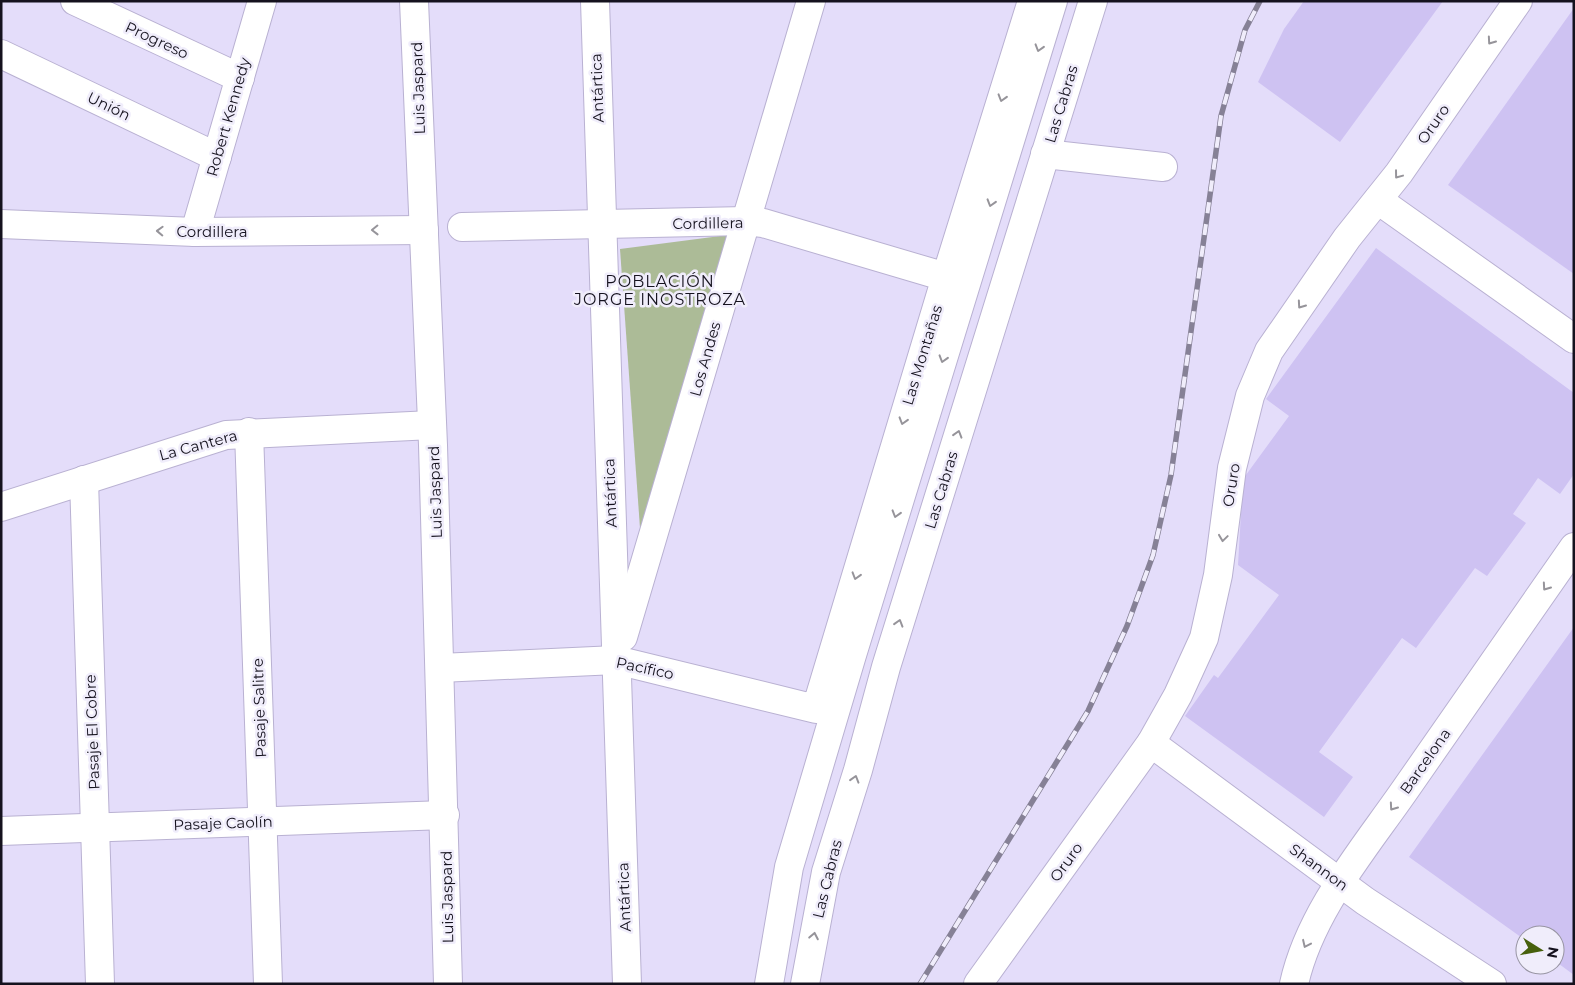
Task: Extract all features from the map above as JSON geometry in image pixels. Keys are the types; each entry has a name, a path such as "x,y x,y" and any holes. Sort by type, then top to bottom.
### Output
{"street":[{"name":"Progreso","path":"75,1 240,78"},
{"name":"Robert Kennedy","path":"195,232 262,1"},
{"name":"Luis Jaspard","path":"414,1 432,426 445,814 448,984"},
{"name":"Antártica","path":"595,1 627,984"},
{"name":"Los Andes","path":"616,660 812,1"},
{"name":"Las Montañas","path":"816,709 946,277 1032,1"},
{"path":"768,984 789,867 1053,1"},
{"name":"Las Cabras","path":"805,984 826,872 858,770 886,667 1093,1"},
{"name":"Oruro","path":"978,984 1151,743 1178,695 1204,638 1218,575 1232,468 1250,396 1269,351 1347,238 1378,200 1518,1"},
{"name":"Unión","path":"1,54 217,157"},
{"path":"1045,154 1163,167"},
{"path":"1378,200 1574,339"},
{"name":"Cordillera","path":"462,228 746,221 763,224 946,277"},
{"name":"Cordillera","path":"1,224 195,232 424,230"},
{"name":"La Cantera","path":"1,506 226,435 249,432 432,426"},
{"name":"Pasaje Salitre","path":"249,432 268,984"},
{"name":"Pasaje El Cobre","path":"84,480 100,984"},
{"name":"Barcelona","path":"1294,984 1300,957 1317,920 1574,547"},
{"name":"Pacífico","path":"440,668 616,660 816,709"},
{"name":"Shannon","path":"1151,743 1341,884 1492,984"},
{"name":"Pasaje Caolín","path":"1,831 445,814"}],"green space":[{"path":"728,235 641,542 620,249"}],"building":[{"path":"1304,1 1443,1 1340,142 1258,82 1284,29"},
{"path":"1574,8 1574,274 1448,185"},
{"path":"1376,248 1574,393 1574,474 1560,494 1538,478 1513,514 1526,523 1487,576 1475,568 1416,648 1402,638 1319,752 1353,777 1324,817 1185,716 1214,675 1218,678 1279,595 1238,565 1243,479 1289,416 1266,399"},
{"path":"1574,627 1574,975 1565,968 1565,925 1515,925 1515,933 1409,857"}],"railway":[{"path":"920,984 1088,711 1127,626 1153,555 1171,475 1221,116 1245,30 1260,1"}],"district":[{"name":"POBLACIÓN JORGE INOSTROZA","path":"660,290"}]}
